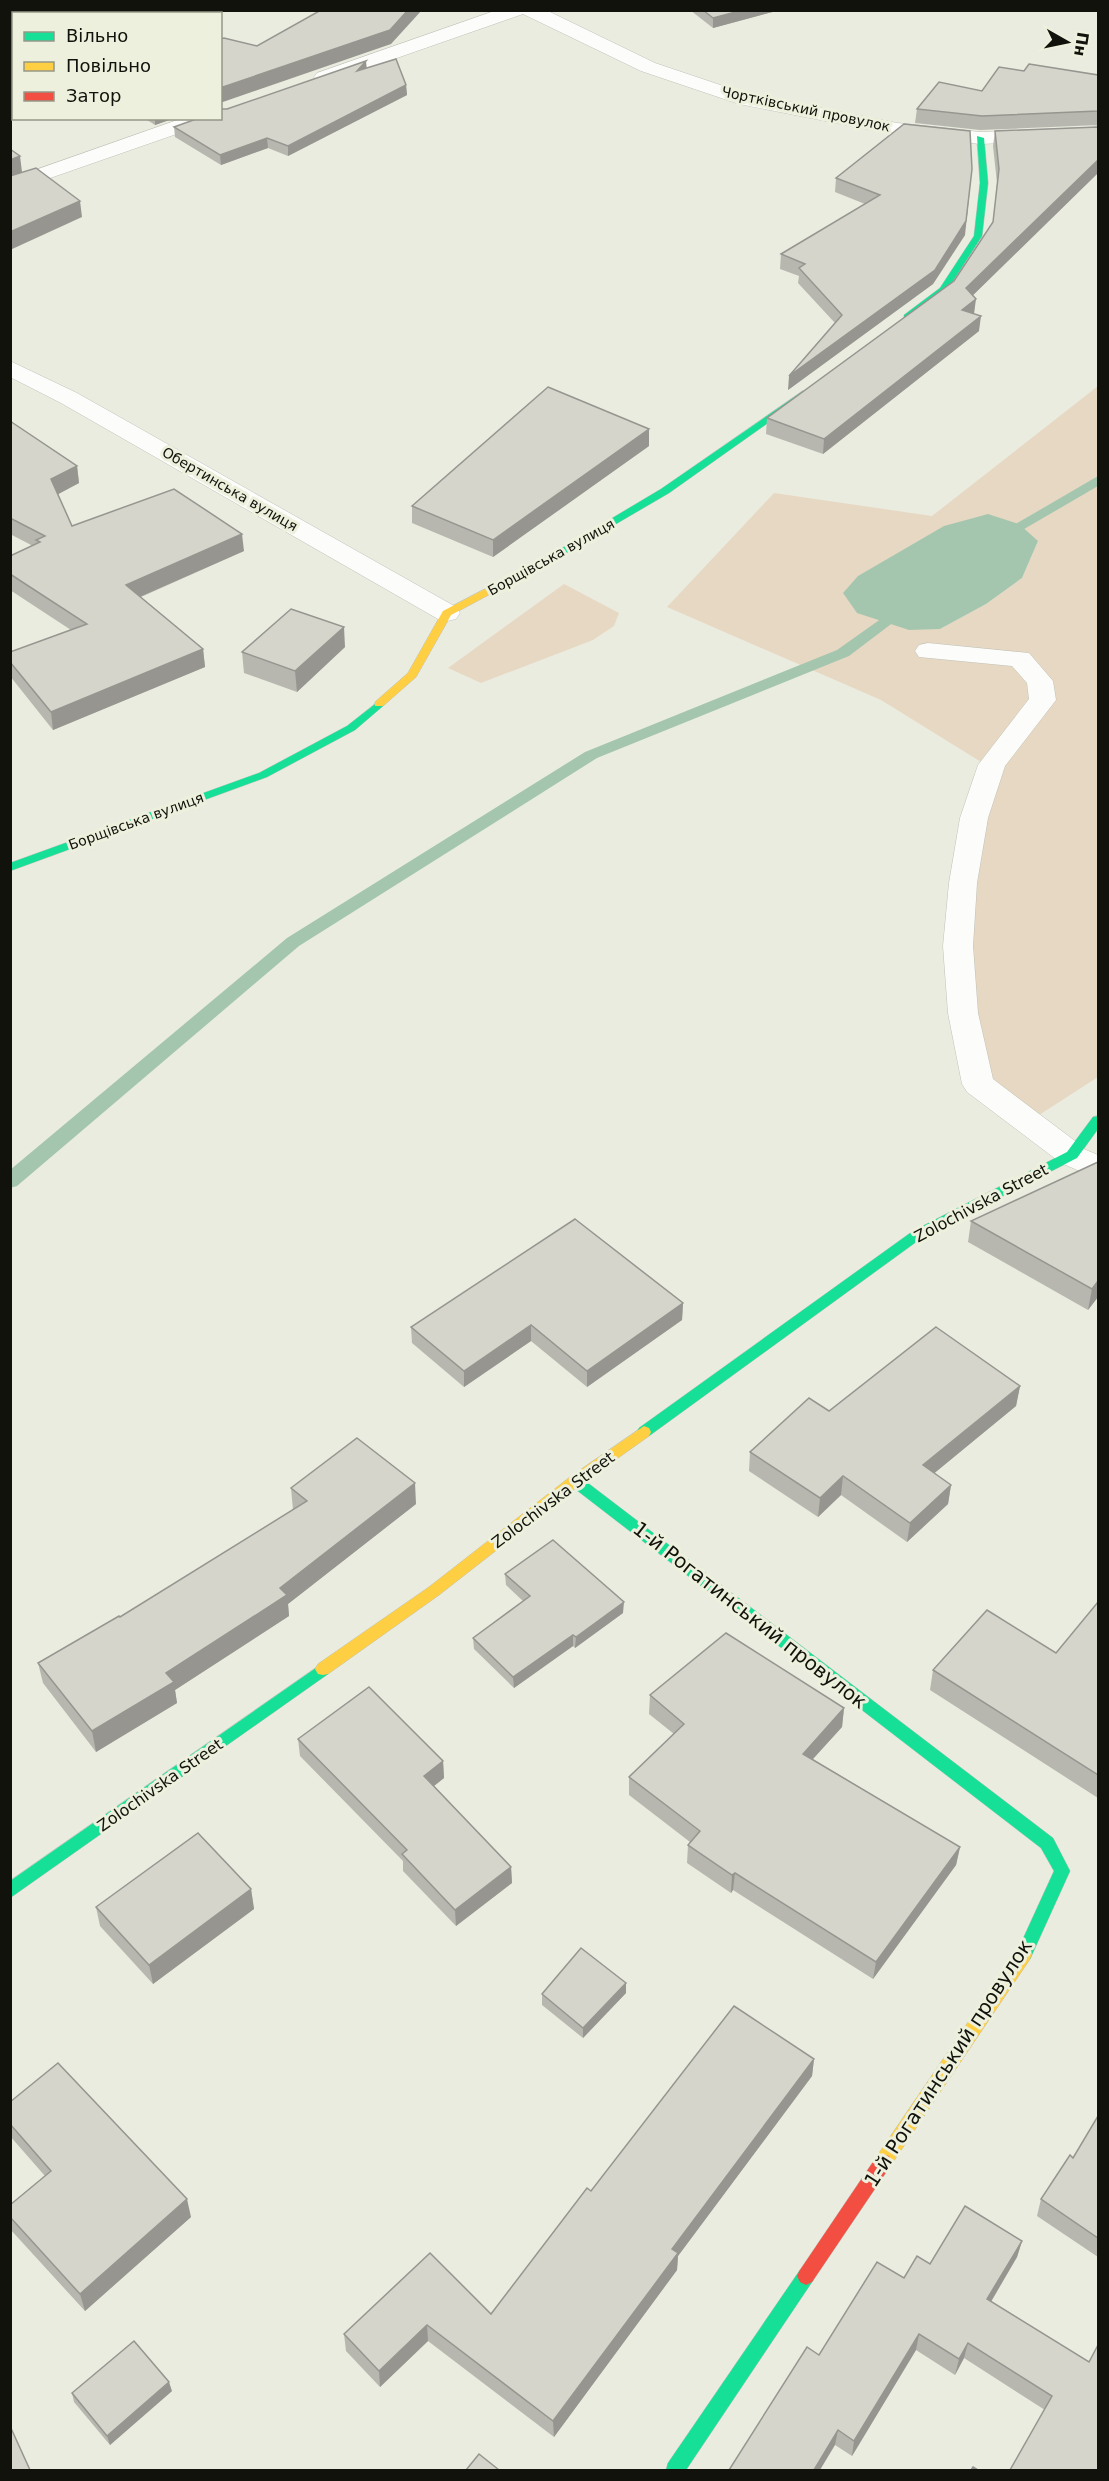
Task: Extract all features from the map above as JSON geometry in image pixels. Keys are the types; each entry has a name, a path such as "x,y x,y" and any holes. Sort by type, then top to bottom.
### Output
{"street":[{"path":"308,82 471,18 517,10"},
{"name":"Чортківський провулок","path":"530,10 648,67 739,98 897,129 980,138 1098,133"},
{"path":"10,186 198,120"},
{"path":"897,325 942,290 978,236 984,183 980,138"},
{"name":"Обертинська вулиця","path":"10,368 69,398 447,614"},
{"name":"Борщівська вулиця","path":"10,867 263,775 351,728 412,675 447,614 589,537 665,491 814,386"},
{"path":"928,651 1020,659 1040,681 1043,700 992,765 974,819 963,883 958,946 963,1013 978,1084 1085,1161"},
{"name":"Zolochivska Street","path":"10,1891 434,1591 575,1481 918,1234 1085,1161 1098,1120"},
{"name":"1-й Рогатинський провулок","path":"575,1481 1047,1843 1062,1871 1025,1952 675,2470"}],"shaded area":[{"path":"1098,386 1098,1077 1022,1126 966,1085 948,948 986,765 881,700 667,607 774,493 932,516","holes":["1038,541 1022,578 986,604 940,629"]},
{"path":"988,514 1019,524 1038,541 1022,578 986,604 940,629 909,630 857,613 843,593 858,576 944,526"},
{"path":"564,584 619,613 614,626 593,640 481,683 448,668"}],"building":[{"path":"321,10 408,10 390,30 222,87 222,38 257,46"},
{"path":"703,10 743,10 713,18"},
{"path":"396,59 406,85 288,146 267,138 220,155 174,127 193,120 222,120 222,109 366,61 357,71"},
{"path":"1029,64 1098,75 1098,111 982,116 917,109 939,82 982,91 999,67 1024,71"},
{"path":"904,124 970,131 972,169 966,221 935,270 789,376 842,315 799,268 805,264 781,254 880,195 836,178"},
{"path":"1098,127 1098,160 966,288 976,299 962,310 981,316 824,439 767,418 954,281 993,222 999,169 995,131"},
{"path":"10,149 20,156 10,160"},
{"path":"36,168 80,201 10,232 10,176"},
{"path":"548,387 649,429 493,540 412,506"},
{"path":"10,421 77,466 51,479 72,526 174,489 242,534 126,585 203,649 51,712 10,662 10,652 87,624 10,574 10,556 40,542 36,540 45,536 10,518"},
{"path":"291,609 344,627 295,671 242,652"},
{"path":"1098,1162 1098,1281 1092,1289 971,1221"},
{"path":"575,1219 683,1303 587,1371 531,1325 464,1371 411,1327"},
{"path":"936,1327 1020,1386 923,1465 951,1485 910,1523 843,1476 820,1498 750,1452 809,1398 829,1411"},
{"path":"357,1438 415,1483 280,1588 287,1595 166,1673 174,1682 92,1731 38,1663 120,1617 307,1501 291,1488"},
{"path":"553,1540 624,1602 576,1637 573,1635 513,1677 473,1638 530,1596 505,1574"},
{"path":"1098,1602 1098,1775 933,1670 987,1610 1056,1653"},
{"path":"726,1633 844,1708 803,1754 960,1847 876,1962 735,1873 732,1875 688,1845 700,1831 629,1777 684,1724 650,1695"},
{"path":"369,1687 443,1761 424,1776 511,1867 455,1910 402,1854 407,1850 298,1739"},
{"path":"198,1833 251,1889 149,1965 96,1907"},
{"path":"581,1948 626,1983 583,2028 542,1994"},
{"path":"734,2006 814,2059 672,2249 678,2253 553,2421 427,2325 379,2371 344,2334 430,2253 491,2314 587,2188 591,2191"},
{"path":"58,2063 187,2199 80,2294 10,2217 10,2205 51,2171 10,2124 10,2102"},
{"path":"1098,2116 1098,2238 1041,2199 1070,2155 1073,2158"},
{"path":"965,2206 1022,2241 987,2299 1089,2362 1098,2345 1098,2470 1010,2470 1052,2396 968,2343 959,2359 919,2334 854,2441 838,2430 814,2470 729,2470 807,2347 819,2355 877,2262 904,2278 917,2256 930,2264"},
{"path":"134,2341 169,2382 107,2436 72,2393"},
{"path":"10,2426 30,2470 10,2470"},
{"path":"479,2454 499,2470 466,2470"}],"waterway":[{"path":"997,539 1098,480"},
{"path":"10,1181 293,942 591,755 843,653 906,606"}],"traffic: fast":[{"path":"907,317 943,290 978,236 984,183 980,138"},
{"path":"552,557 665,491 803,394"},
{"path":"10,867 263,775 351,728 379,704"},
{"path":"644,1432 918,1234 1072,1155 1098,1120"},
{"path":"575,1481 1047,1843 1062,1871 1024,1954"},
{"path":"10,1891 323,1669"},
{"path":"675,2470 806,2276"}],"traffic: slow":[{"path":"379,704 412,675 447,613 552,557"},
{"path":"323,1669 434,1591 575,1481 644,1432"},
{"path":"883,2162 1024,1954"}],"traffic: jam":[{"path":"806,2276 883,2162"}]}
